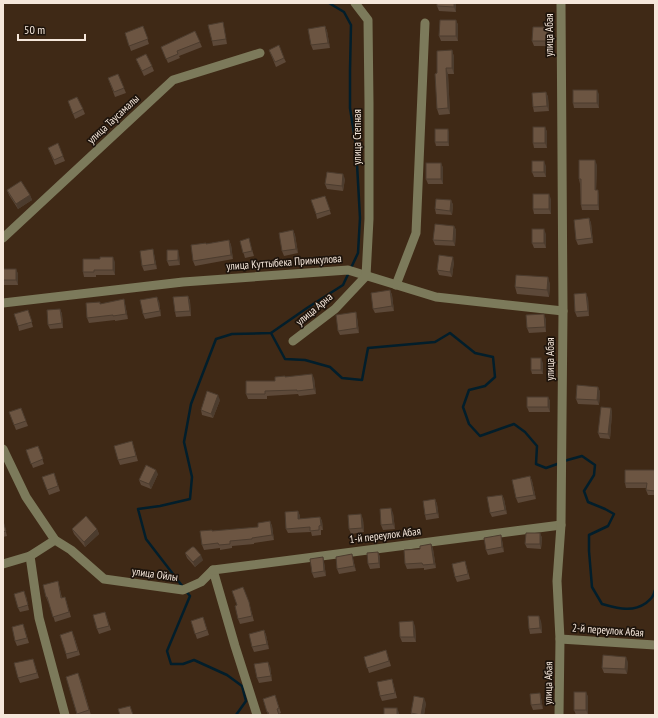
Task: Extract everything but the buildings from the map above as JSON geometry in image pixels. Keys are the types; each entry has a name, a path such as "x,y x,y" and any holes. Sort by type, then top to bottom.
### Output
{"street":[{"name":"улица Степная","path":"355,3 368,20 369,219 366,276"},
{"name":"улица Абая","path":"559,715 560,639 558,581 561,525 563,311 561,3"},
{"path":"396,285 416,233 425,23"},
{"name":"улица Таусамалы","path":"3,238 173,80 260,53"},
{"name":"улица Куттыбека Примкулова","path":"3,302 199,281 348,270 436,297 563,311"},
{"name":"улица Арна","path":"294,341 335,309 366,276"},
{"name":"улица Ойлы","path":"3,449 26,497 55,540 71,550 104,579 183,590 201,582 213,570"},
{"name":"1-й переулок Абая","path":"213,570 561,525"},
{"path":"3,564 30,556 55,540"},
{"path":"30,556 39,618 65,715"},
{"path":"213,570 257,715"},
{"name":"2-й переулок Абая","path":"560,639 655,645"}],"waterway":[{"path":"183,587 146,539 138,509 160,506 190,499 192,477 184,442 191,404 216,339 232,334 271,333 343,285 358,253 360,218 356,146 350,108 351,25 344,12 329,3"},
{"path":"271,333 285,359 305,360 330,367 342,378 362,380 368,348 435,342 450,333 475,353 493,357 495,377 485,386 469,390 463,407 469,424 480,436 514,424 525,432 537,446 536,464 546,468 560,463"},
{"path":"564,461 582,456 595,465 594,475 584,491 588,502 614,514 608,526 589,535 592,587 602,604 624,609 635,608 650,600 655,590"},
{"path":"186,591 190,596 167,651 171,664 183,664 194,660 227,675 242,686 246,701 236,715"}]}
